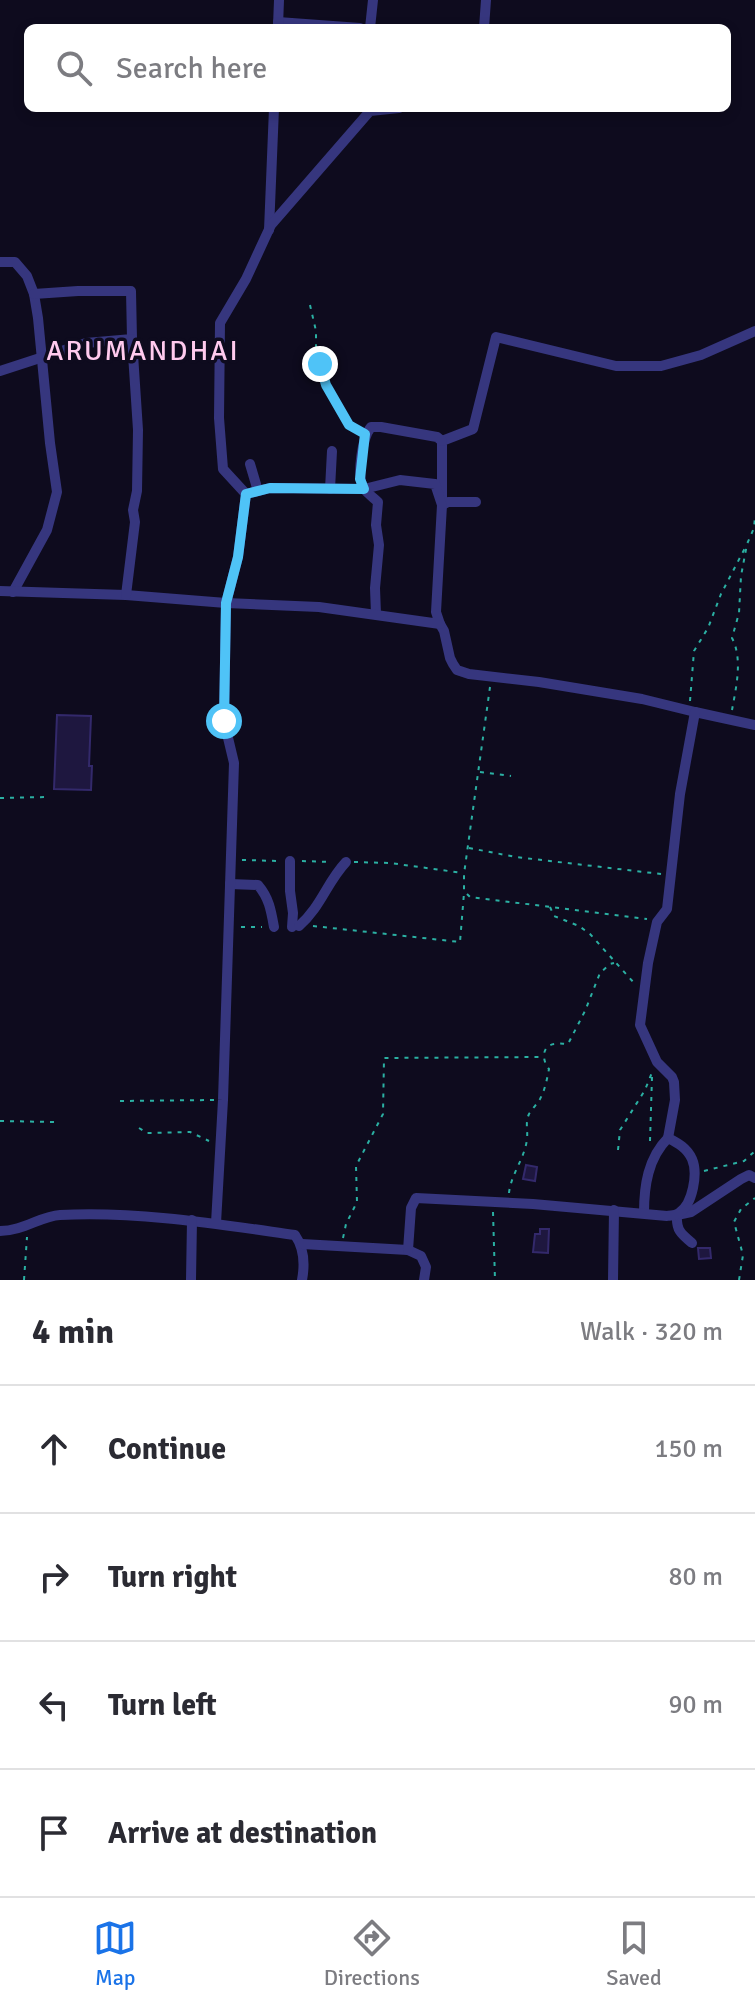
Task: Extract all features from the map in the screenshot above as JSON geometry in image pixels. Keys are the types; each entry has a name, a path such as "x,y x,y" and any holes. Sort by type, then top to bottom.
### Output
{"street":[{"path":"278,24 279,0"},
{"path":"370,24 373,0"},
{"path":"484,24 486,0"},
{"path":"269,231 274,112"},
{"path":"216,1223 234,763 224,721 226,603 238,557 246,494 223,469 219,418 220,323 246,279 271,225 364,112"},
{"path":"0,262 15,262 27,276 34,294 57,492 47,530 13,592"},
{"path":"34,294 131,291 138,430 137,491 126,595"},
{"path":"442,441 473,429 496,337 616,366 661,366 701,355 755,331"},
{"path":"0,371 86,343 132,339"},
{"path":"376,614 378,502 364,489 360,479 365,434 371,427 381,427 437,437 442,441"},
{"path":"442,441 436,612 450,658 457,670 492,678 539,682 642,699 755,725"},
{"path":"330,489 332,451"},
{"path":"250,464 258,491"},
{"path":"246,494 270,488 364,489 400,480 435,484 442,505"},
{"path":"442,505 448,502 476,502"},
{"path":"0,591 319,607 440,624"},
{"path":"644,1213 647,1174 668,1138 675,1088 672,1077 661,1068 640,1025 657,922 667,909 680,794 695,712"},
{"path":"290,861 290,891 296,926 316,909 346,862"},
{"path":"230,884 258,885 271,907 274,927"},
{"path":"668,1138 680,1144 694,1161 692,1194 677,1215 676,1226 679,1233 692,1243"},
{"path":"408,1250 411,1208 416,1198 677,1215 691,1212 749,1175 755,1178"},
{"path":"614,1210 614,1276 627,1280"},
{"path":"0,1231 28,1226 55,1215 192,1220 295,1235 302,1244 302,1280"},
{"path":"191,1280 192,1220"},
{"path":"302,1244 408,1250 421,1256 426,1267 424,1280"}],"path":[{"path":"310,305 316,331 316,356 326,385 349,425 365,434"},
{"path":"695,712 689,704 694,651 747,544 755,517"},
{"path":"730,719 737,673 732,638 739,613 747,544"},
{"path":"296,926 460,942 464,874 492,678"},
{"path":"479,772 511,776"},
{"path":"0,798 47,797"},
{"path":"468,848 516,857 671,875"},
{"path":"464,891 470,897 646,918 657,922"},
{"path":"549,906 554,916 590,934 644,993"},
{"path":"228,927 274,927"},
{"path":"509,1203 509,1187 528,1138 526,1123 548,1078 549,1069 544,1057 548,1046 568,1044 600,973 614,963"},
{"path":"341,1246 346,1224 357,1202 356,1166 383,1114 384,1058 544,1057"},
{"path":"650,1141 655,1057"},
{"path":"618,1150 620,1130 652,1076"},
{"path":"120,1101 223,1100"},
{"path":"0,1121 54,1122"},
{"path":"139,1128 147,1133 190,1132 221,1147"},
{"path":"695,1173 744,1161 755,1151"},
{"path":"739,1280 743,1255 734,1222 741,1209 755,1198"},
{"path":"493,1203 495,1280"},
{"path":"24,1280 28,1226"}],"building":[{"path":"57,715 91,716 91,790 54,789"},
{"path":"526,1165 537,1167 535,1181 523,1179"},
{"path":"540,1229 549,1229 548,1253 533,1252 535,1234 540,1234"},
{"path":"698,1248 710,1248 711,1258 699,1259"}],"district":[{"name":"ARUMANDHAI","path":"143,350"}],"route":[{"path":"224,721 226,603 238,557 246,494 270,488 364,489 360,479 365,434 349,425 326,385 320,364"}]}
